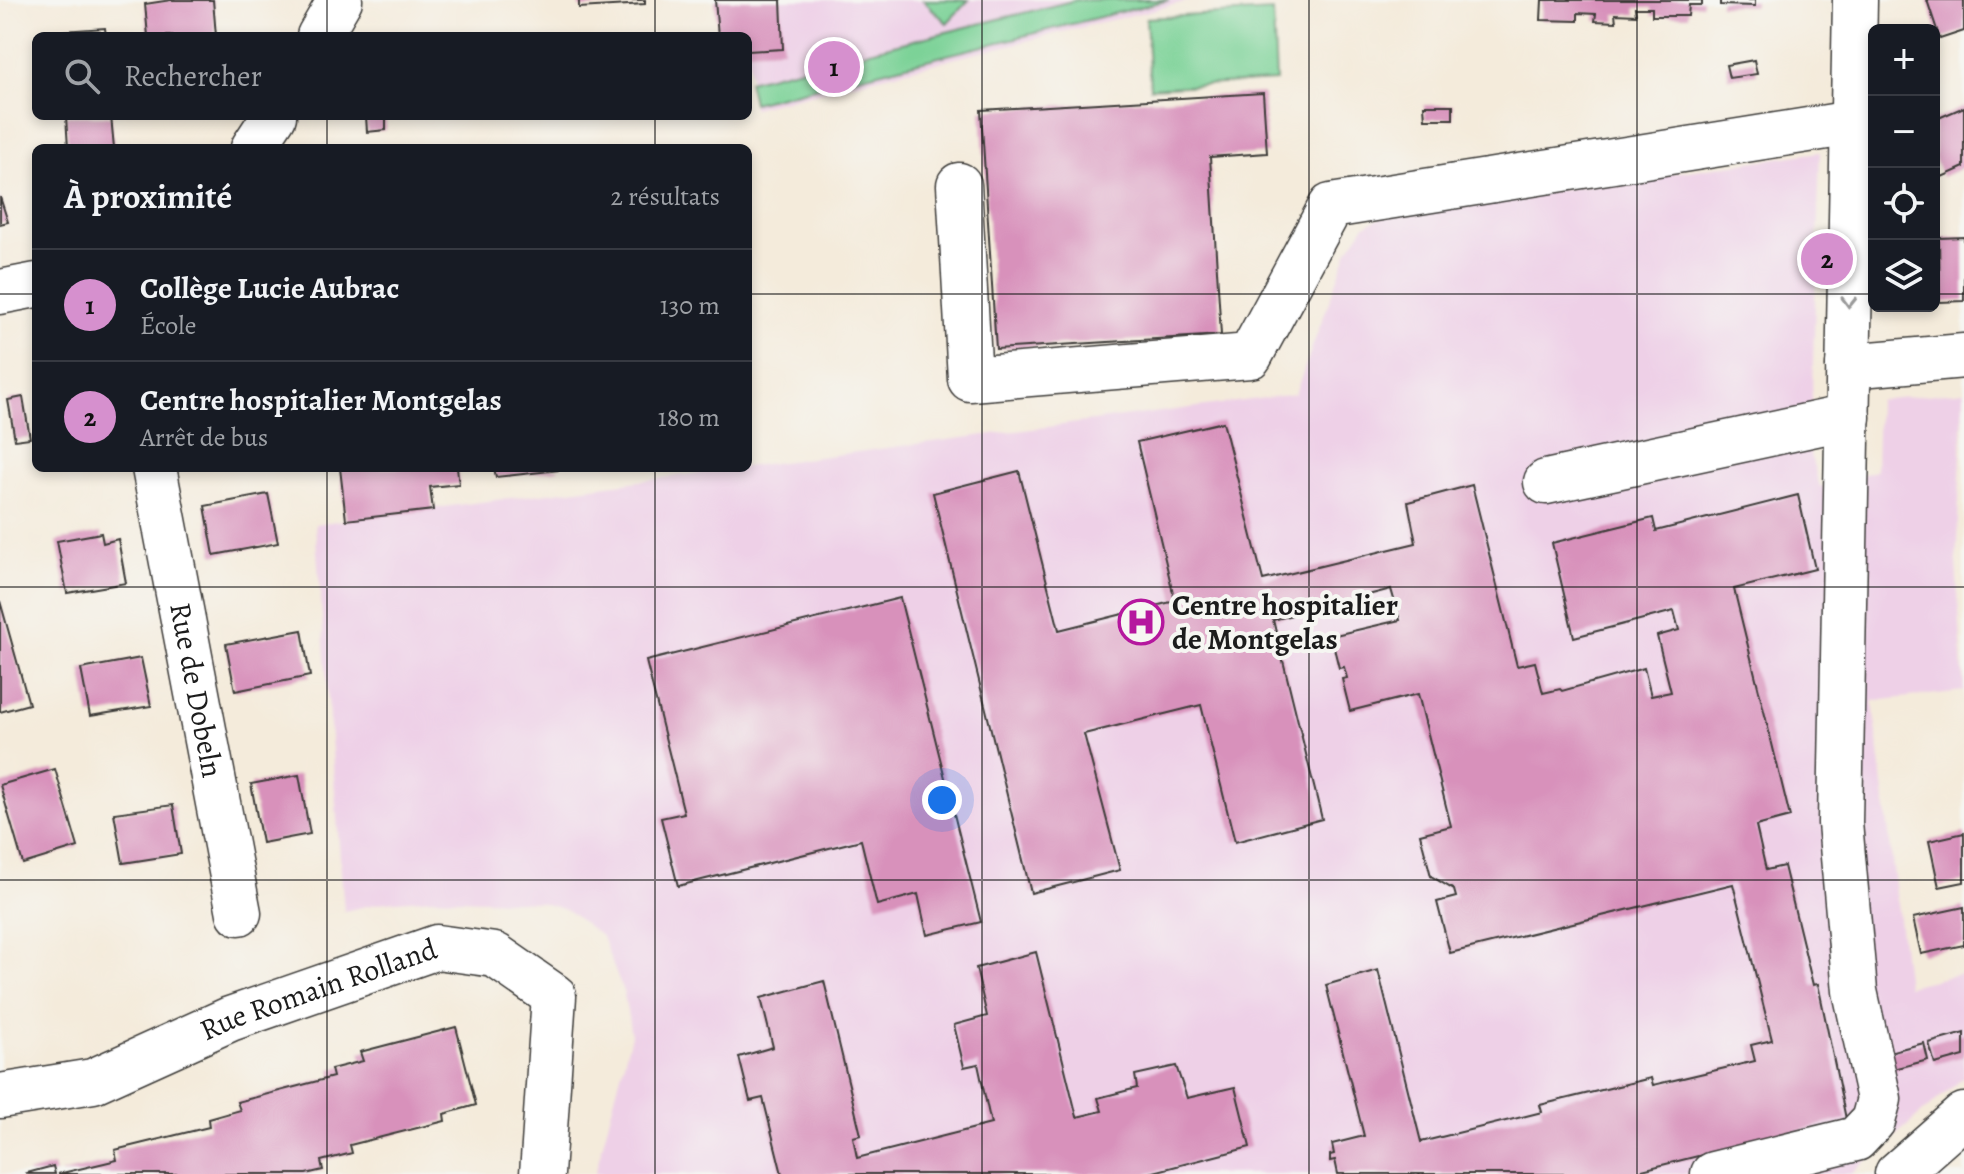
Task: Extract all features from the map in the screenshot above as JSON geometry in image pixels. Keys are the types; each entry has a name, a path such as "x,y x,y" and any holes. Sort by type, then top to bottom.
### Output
{"street":[{"path":"321,32 340,0"},
{"path":"1713,1174 1856,1139 1873,1121 1879,1099 1855,991 1840,823 1855,0"},
{"path":"256,144 271,120"},
{"path":"959,185 970,379 1250,356 1331,206 1852,123"},
{"path":"0,292 32,286"},
{"path":"1848,366 1964,356"},
{"path":"1546,482 1848,417"},
{"name":"Rue de Dobeln","path":"155,472 239,913"},
{"name":"Rue Romain Rolland","path":"0,1096 93,1081 230,1019 437,947 495,955 554,996 542,1174"},
{"path":"1897,1174 1964,1115"}],"shaded area":[{"path":"781,0 1193,0 753,108 752,51 783,49"},
{"name":"Centre hospitalier de Montgelas","path":"1820,152 1810,454 1820,487 1876,471 1878,400 1964,391 1956,563 1964,691 1873,701 1907,986 1964,973 1964,1077 1851,1174 595,1174 631,1035 624,994 602,937 567,910 539,902 432,898 385,902 344,911 315,524 707,472 752,472 752,466 1295,394 1348,250 1365,225 1389,214"}],"green space":[{"path":"923,0 969,0 947,23"},
{"path":"1076,0 1169,0 753,103 752,80"},
{"path":"1273,11 1276,81 1150,88 1146,18"}],"building":[{"path":"171,0 213,0 216,32 148,32 145,4"},
{"path":"579,0 645,0 645,4 579,8"},
{"path":"715,0 781,0 783,49 752,51 752,32 718,32"},
{"path":"1542,0 1702,0 1702,5 1689,5 1688,16 1652,16 1652,8 1635,8 1636,15 1615,14 1616,22 1595,21 1596,14 1578,13 1578,21 1541,20"},
{"path":"1720,0 1755,0 1755,6 1720,5"},
{"path":"1927,0 1964,0 1964,31 1940,39 1940,24 1935,24"},
{"path":"105,28 106,32 63,32"},
{"path":"1754,60 1757,74 1729,78 1726,65"},
{"path":"1263,93 1267,153 1210,157 1221,335 996,349 981,110"},
{"path":"1424,105 1453,105 1453,119 1425,119"},
{"path":"1964,107 1964,167 1942,177 1940,172 1940,117"},
{"path":"66,120 111,120 114,144 68,144"},
{"path":"366,120 386,120 386,130 367,132"},
{"path":"0,197 8,222 0,224"},
{"path":"1964,237 1964,301 1940,302 1940,238"},
{"path":"23,397 30,438 15,440 8,400"},
{"path":"1223,422 1263,580 1416,543 1408,502 1472,485 1517,666 1535,662 1543,693 1562,691 1644,668 1651,696 1671,692 1657,636 1679,630 1674,611 1574,637 1552,543 1653,518 1656,531 1798,495 1815,569 1734,589 1790,817 1756,826 1766,870 1784,866 1813,985 1818,984 1846,1119 1626,1174 1338,1174 1335,1160 1330,1161 1330,1155 1334,1154 1332,1144 1364,1136 1326,985 1378,970 1421,1142 1542,1112 1540,1105 1651,1078 1653,1085 1755,1061 1751,1045 1772,1040 1733,884 1450,953 1437,902 1456,897 1454,890 1431,876 1420,834 1451,826 1418,694 1350,711 1342,679 1347,678 1344,667 1339,668 1331,636 1400,620 1391,589 1273,620 1322,819 1235,842 1201,705 1084,734 1120,870 1031,893 933,493 1019,471 1059,630 1175,601 1137,442"},
{"path":"340,472 458,472 459,484 430,487 433,510 346,520"},
{"path":"495,472 540,472 496,477"},
{"path":"268,494 278,543 214,555 205,506"},
{"path":"101,533 103,543 118,539 126,583 67,593 57,541"},
{"path":"900,598 981,922 927,935 918,894 877,905 861,840 678,886 661,818 684,813 646,661"},
{"path":"0,601 29,704 0,712"},
{"path":"302,630 310,676 235,691 226,644"},
{"path":"141,658 151,706 90,716 81,669"},
{"path":"55,769 78,847 23,864 0,785"},
{"path":"299,775 310,834 262,843 251,784"},
{"path":"173,805 181,854 123,863 114,813"},
{"path":"1964,833 1964,882 1939,887 1929,841"},
{"path":"1964,907 1964,945 1921,954 1913,918"},
{"path":"1036,952 1077,1117 1102,1111 1098,1098 1137,1088 1135,1075 1176,1066 1187,1098 1235,1087 1250,1147 1146,1174 782,1174 763,1098 750,1101 739,1057 773,1047 761,998 824,981 861,1135 853,1137 857,1158 991,1124 978,1064 964,1067 954,1025 987,1016 976,968"},
{"path":"456,1027 476,1105 444,1114 445,1121 350,1145 352,1153 321,1161 323,1170 306,1174 58,1174 117,1160 115,1150 209,1127 208,1119 240,1110 237,1102 333,1077 331,1069 363,1061 360,1052"},
{"path":"1964,1033 1964,1056 1935,1064 1929,1043"},
{"path":"1924,1043 1928,1060 1894,1069 1889,1052"},
{"path":"53,1166 55,1174 27,1173"}],"place":[{"name":"Collège Lucie Aubrac","path":"834,67"},
{"name":"Centre hospitalier Montgelas","path":"1827,259"},
{"name":"Centre hospitalier de Montgelas","path":"1141,622"}]}
